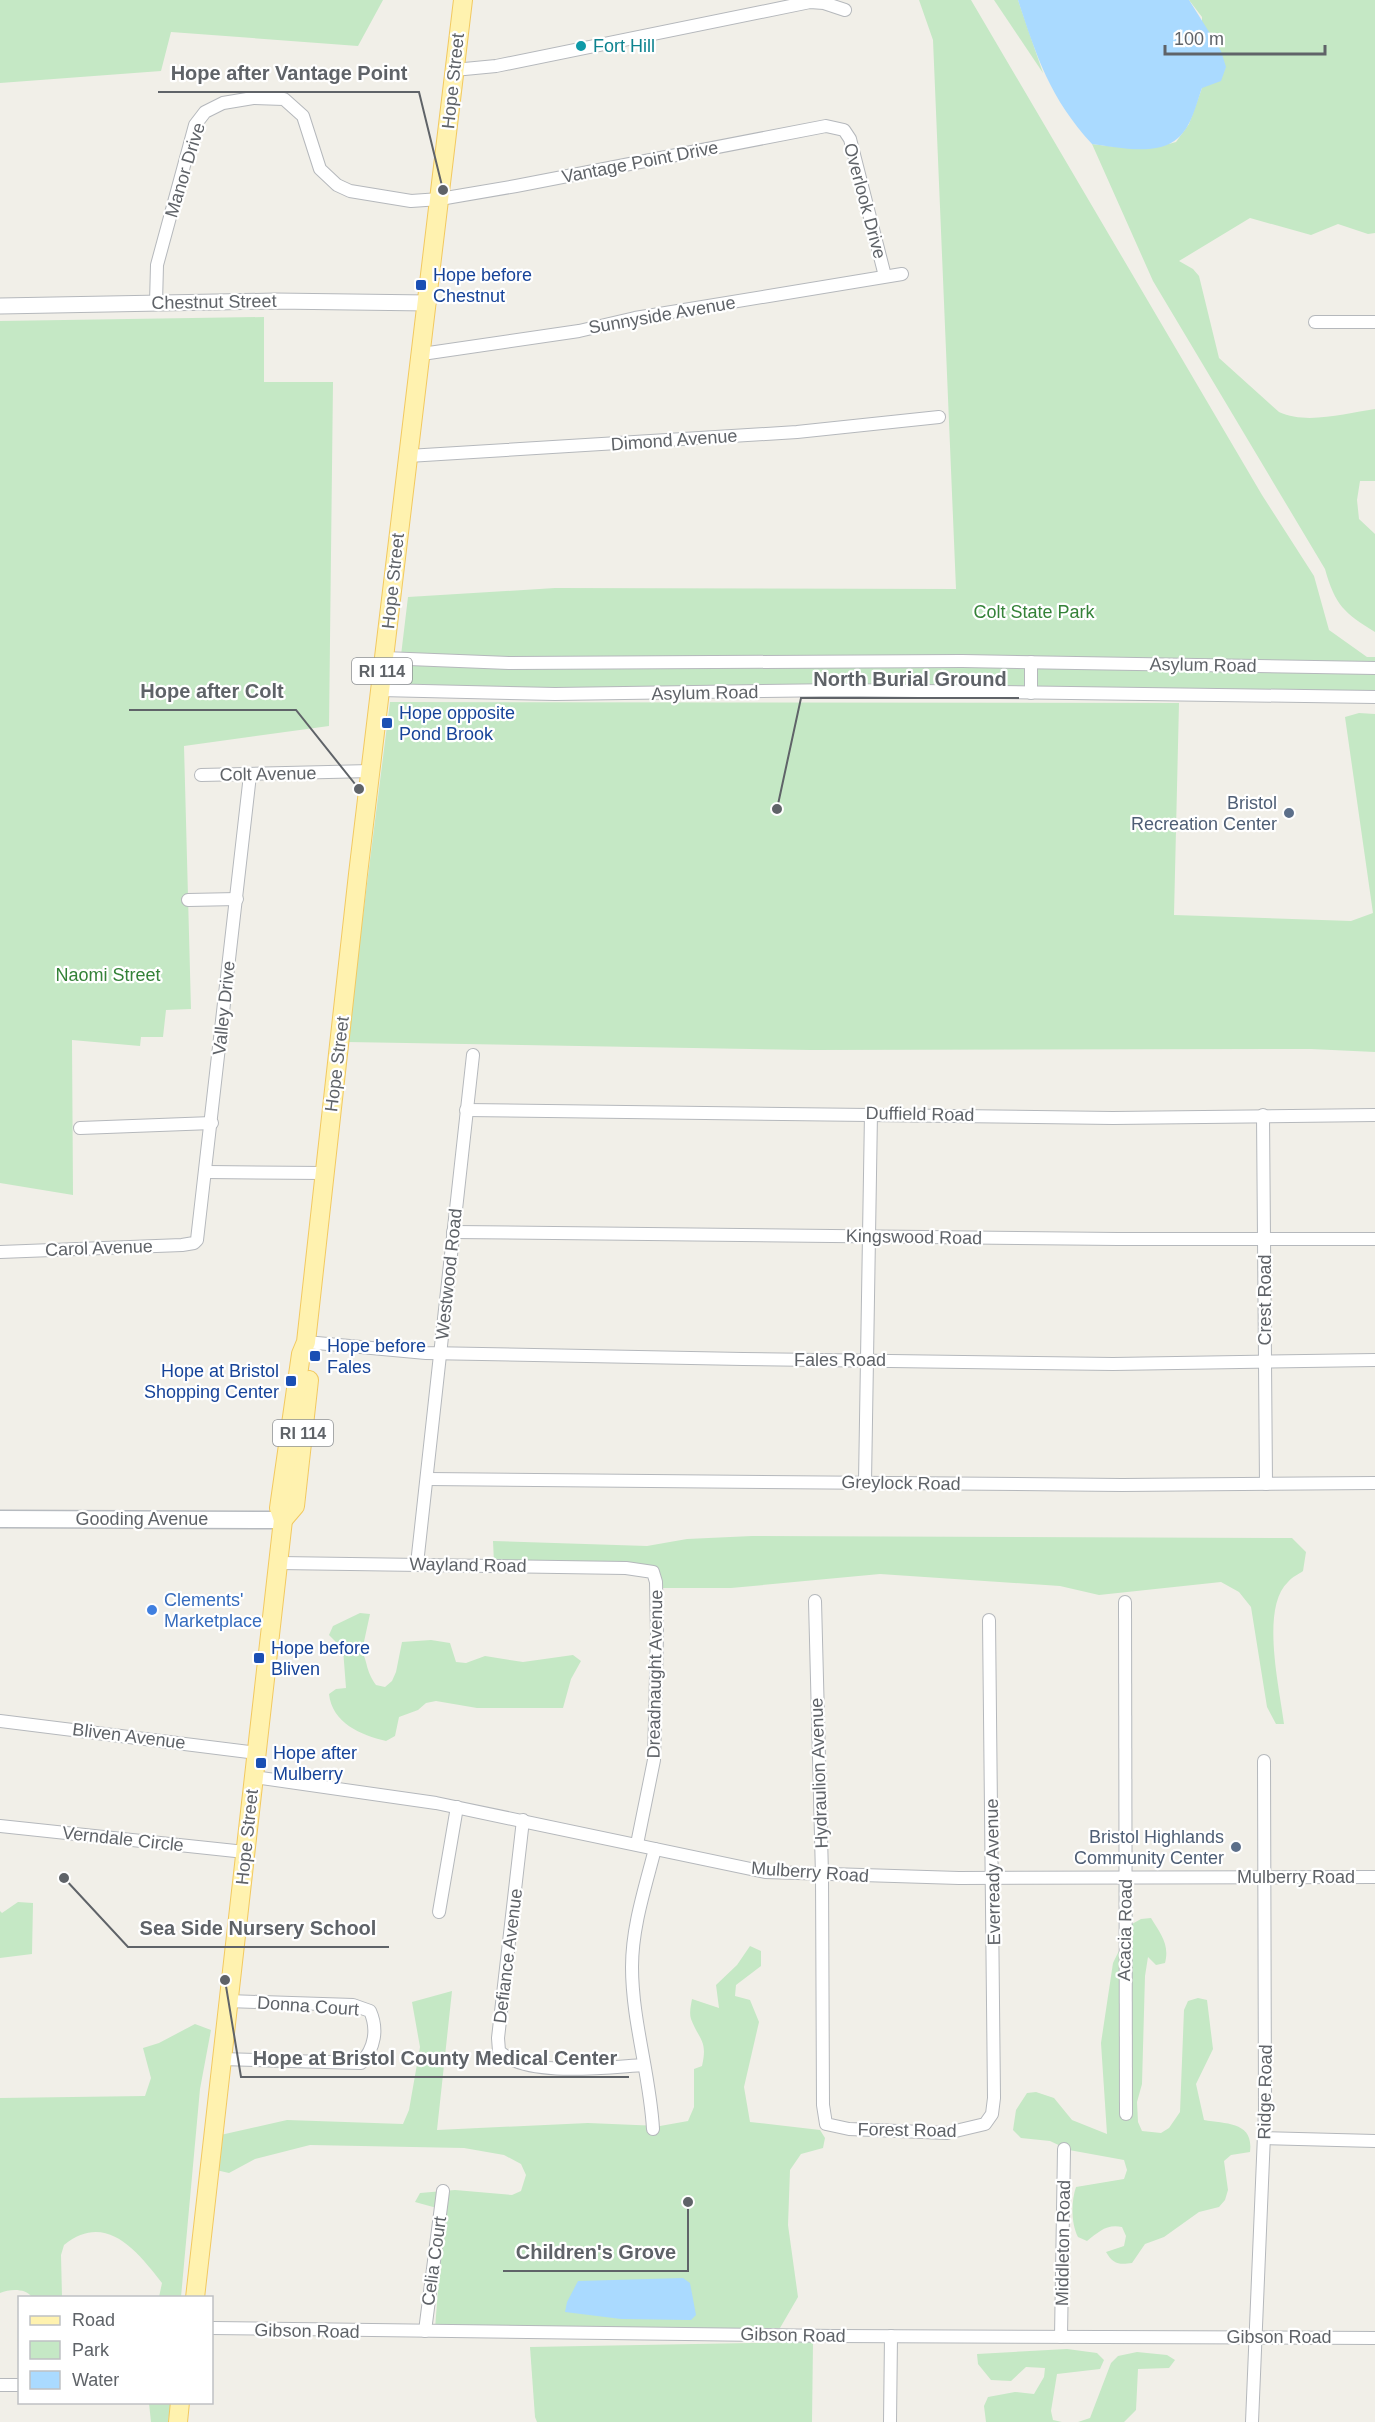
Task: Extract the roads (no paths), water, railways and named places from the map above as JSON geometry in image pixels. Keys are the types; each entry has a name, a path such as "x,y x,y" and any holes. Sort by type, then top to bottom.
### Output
{"main road":[{"name":"Hope Street","path":"195,2296 284,1520 295,1506 311,1355 306,1342 380,690 463,0"},
{"name":"Gooding Avenue","path":"0,1519 284,1520"},
{"path":"178,2422 180,2404"}],"street":[{"path":"454,70 496,66 810,2 825,3 845,10"},
{"name":"Manor Drive","path":"156,303 157,266 187,150 198,120 212,107 253,98 284,99 303,116 320,169 337,185 350,191 411,201 440,199"},
{"name":"Vantage Point Drive","path":"440,199 826,126 841,129"},
{"name":"Overlook Drive","path":"841,129 850,139 885,276"},
{"name":"Sunnyside Avenue","path":"422,354 579,331 635,318 902,274"},
{"name":"Chestnut Street","path":"0,306 156,303 428,303"},
{"path":"1315,322 1375,322"},
{"name":"Dimond Avenue","path":"408,456 796,432 939,417"},
{"name":"Asylum Road","path":"384,658 509,663 1031,662 1375,668"},
{"path":"1031,662 1031,693"},
{"name":"Asylum Road","path":"380,690 555,694 838,690 1375,697"},
{"name":"Colt Avenue","path":"201,775 371,771"},
{"name":"Valley Drive","path":"197,1240 207,1172 250,775"},
{"path":"188,900 237,899"},
{"name":"Westwood Road","path":"417,1564 473,1054"},
{"name":"Duffield Road","path":"466,1110 872,1113 1113,1118 1375,1115"},
{"path":"865,1482 867,1237 872,1113"},
{"name":"Crest Road","path":"1263,1115 1266,1484"},
{"path":"80,1128 212,1123"},
{"path":"207,1172 325,1173"},
{"name":"Kingswood Road","path":"453,1232 867,1237 1375,1239"},
{"name":"Carol Avenue","path":"0,1252 182,1245 194,1243 197,1240"},
{"name":"Fales Road","path":"306,1342 441,1353 1113,1364 1375,1360"},
{"name":"Greylock Road","path":"427,1479 1113,1485 1375,1483"},
{"name":"Wayland Road","path":"279,1563 626,1568 648,1569 654,1574"},
{"name":"Dreadnaught Avenue","path":"637,1844 654,1760 657,1646 654,1574"},
{"name":"Hydraulion Avenue","path":"815,1601 822,1875 823,2105 826,2124"},
{"name":"Acacia Road","path":"1125,1602 1126,2114"},
{"name":"Everready Avenue","path":"987,2123 992,2114 994,2098 989,1620"},
{"name":"Bliven Avenue","path":"0,1721 257,1753"},
{"name":"Ridge Road","path":"1252,2422 1264,2138 1264,1761"},
{"name":"Mulberry Road","path":"254,1777 457,1807 765,1872 992,1877 1375,1877"},
{"path":"439,1912 457,1807"},
{"name":"Defiance Avenue","path":"523,1820 498,2037 499,2051 512,2061 552,2067 644,2065"},
{"name":"Verndale Circle","path":"0,1826 245,1852"},
{"path":"653,2128 651,2098 644,2065 632,1969 638,1921 655,1849"},
{"name":"Donna Court","path":"221,2059 361,2063 370,2052 375,2032 375,2023 370,2011 353,2006 228,2001"},
{"name":"Forest Road","path":"826,2124 849,2129 947,2133 969,2130 987,2123"},
{"path":"1264,2138 1375,2141"},
{"name":"Middleton Road","path":"1061,2337 1064,2149"},
{"name":"Celia Court","path":"425,2331 443,2191"},
{"name":"Gibson Road","path":"213,2328 891,2336 1375,2338"},
{"path":"890,2422 891,2336"},
{"path":"0,2385 18,2385"}],"water":[{"path":"1018,0 1189,0 1221,51 1226,67 1221,81 1202,88 1187,127 1178,138 1169,144 1136,149 1092,144 1055,94 1039,59"},
{"path":"683,2278 690,2283 696,2315 691,2320 621,2319 565,2312 567,2302 578,2281"}],"place":[{"name":"Fort Hill","path":"581,46"},
{"name":"Hope after Vantage Point","path":"443,190"},
{"name":"Hope before Chestnut","path":"421,285"},
{"name":"Hope opposite Pond Brook","path":"387,723"},
{"name":"Hope after Colt","path":"359,789"},
{"name":"North Burial Ground","path":"777,809"},
{"name":"Bristol Recreation Center","path":"1289,813"},
{"name":"Hope before Fales","path":"315,1356"},
{"name":"Hope at Bristol Shopping Center","path":"291,1381"},
{"name":"Clements' Marketplace","path":"152,1610"},
{"name":"Hope before Bliven","path":"259,1658"},
{"name":"Hope after Mulberry","path":"261,1763"},
{"name":"Bristol Highlands Community Center","path":"1236,1847"},
{"name":"Sea Side Nursery School","path":"64,1878"},
{"name":"Hope at Bristol County Medical Center","path":"225,1980"},
{"name":"Children's Grove","path":"688,2202"}],"park label":[{"name":"Colt State Park","path":"1034,612"},
{"name":"Naomi Street","path":"108,975"}]}
